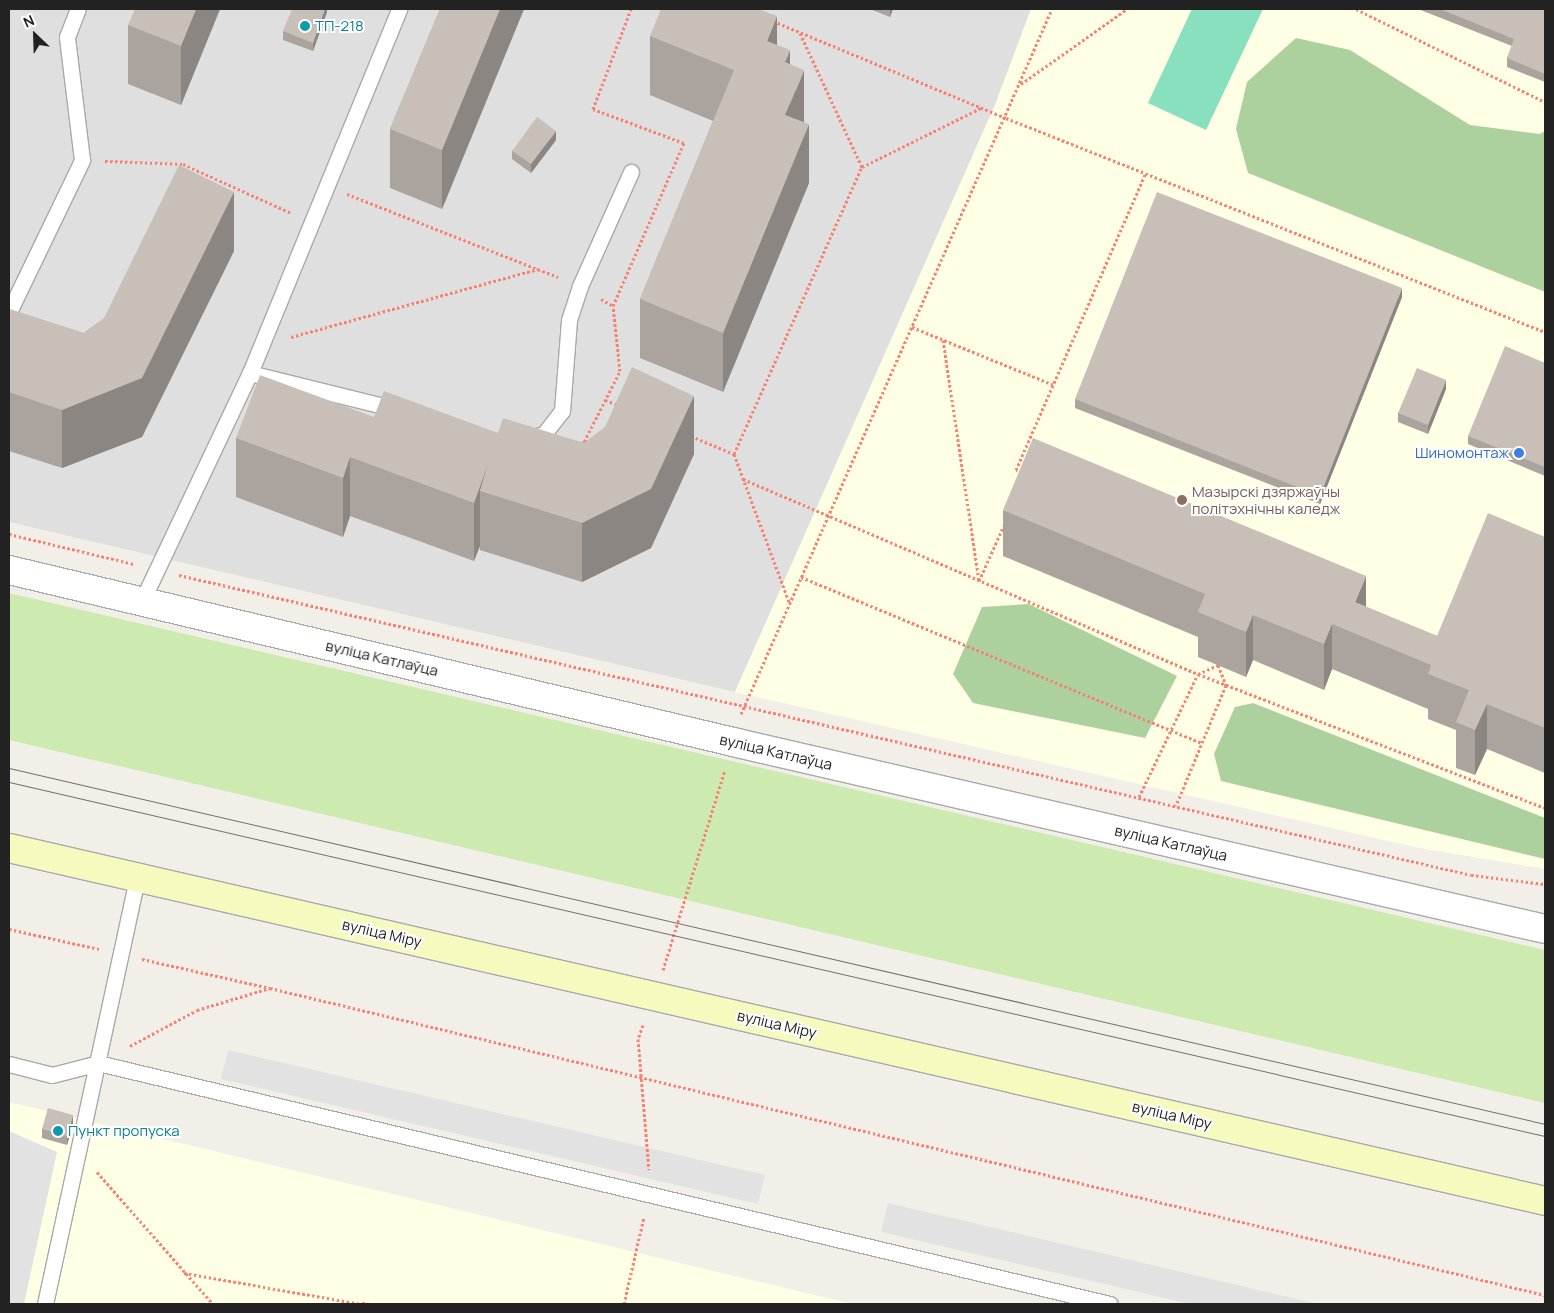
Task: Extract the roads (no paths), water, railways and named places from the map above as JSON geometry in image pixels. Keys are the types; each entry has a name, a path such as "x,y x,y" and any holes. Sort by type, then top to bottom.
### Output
{"main road":[{"name":"вуліца Міру","path":"9,848 1545,1201"}],"street":[{"name":"вуліца Катлаўца","path":"9,570 733,742 1545,929"}],"lane":[{"path":"9,312 82,160 67,37 78,9"},
{"path":"142,601 250,373 399,9"},
{"path":"509,437 518,439 543,435 562,411 569,320 580,286 631,172"},
{"path":"250,373 413,413"},
{"path":"45,1304 77,1148 98,1063 137,877"},
{"path":"9,1064 52,1075 98,1063 1110,1304"}],"tram line":[{"path":"9,768 1545,1124"},
{"path":"9,782 1545,1136"}],"place":[{"name":"ТП-218","path":"305,26"},
{"name":"Шиномонтаж","path":"1519,453"},
{"name":"Мазырскі дзяржаўны політэхнічны каледж","path":"1182,500"},
{"name":"Пункт пропуска","path":"58,1131"}]}
